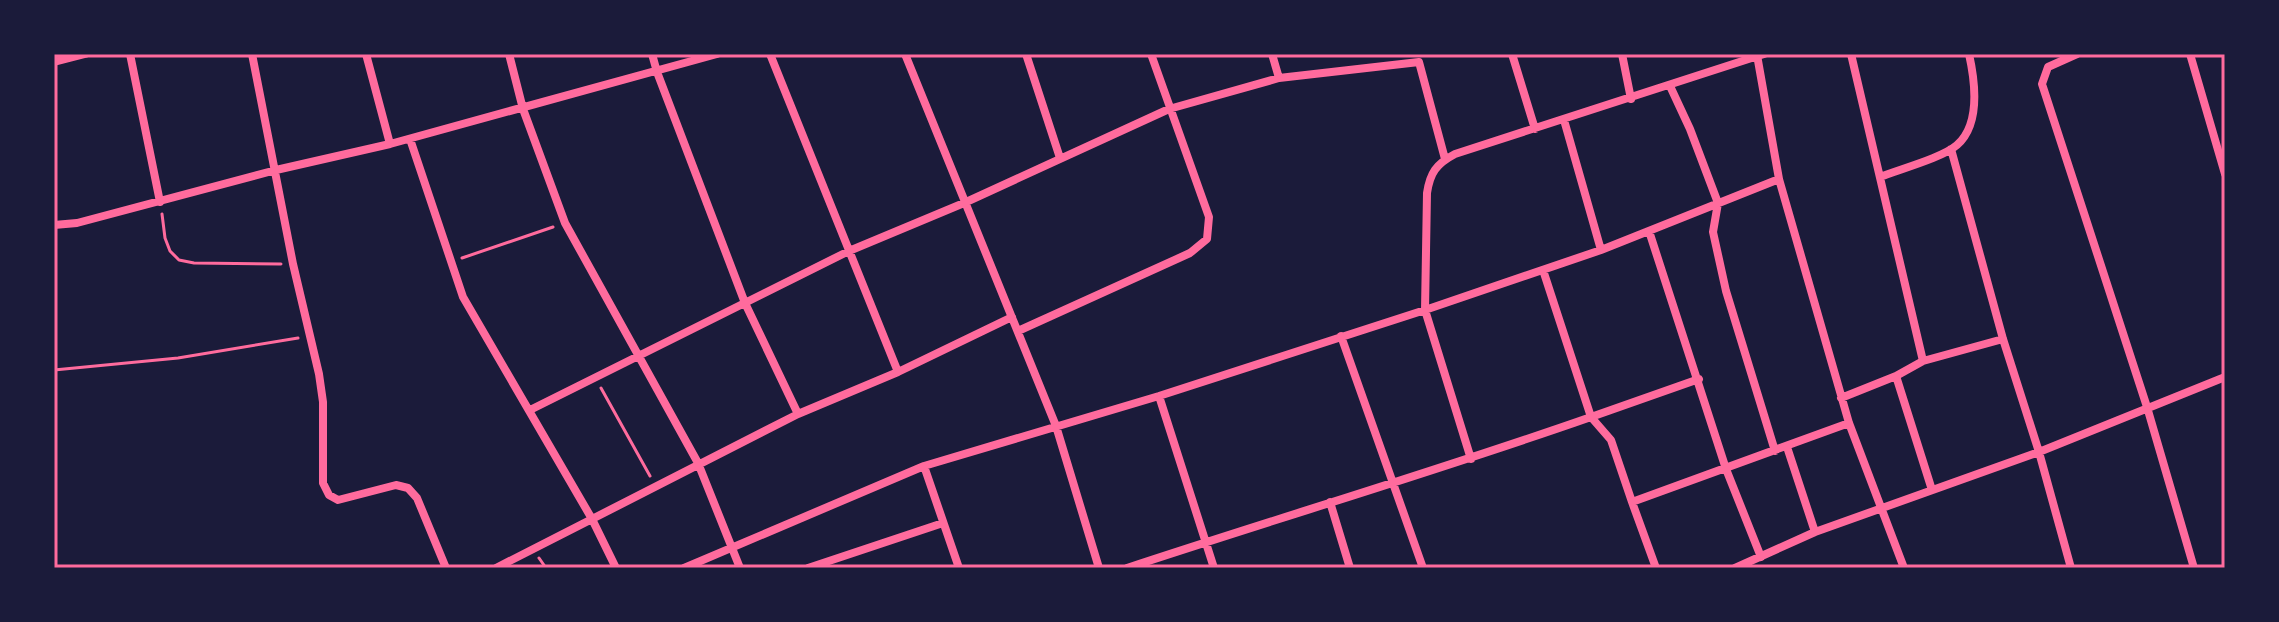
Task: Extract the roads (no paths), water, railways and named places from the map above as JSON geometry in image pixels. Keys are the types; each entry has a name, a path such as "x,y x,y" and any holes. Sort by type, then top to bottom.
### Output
{"street":[{"path":"54,62 85,54"},
{"path":"130,54 160,202"},
{"path":"252,54 323,402 323,483 326,491 338,500 396,485 408,488 417,498 446,568"},
{"path":"366,54 390,144"},
{"path":"509,54 523,109 565,223 698,463 740,568"},
{"path":"652,54 745,303 798,414"},
{"path":"54,225 77,223 276,170 410,139 717,54"},
{"path":"770,54 898,372"},
{"path":"905,54 1056,426 1099,568"},
{"path":"1026,54 1060,158"},
{"path":"1018,331 1190,253 1207,239 1209,217 1151,54"},
{"path":"1272,54 1279,78"},
{"path":"1512,54 1535,129"},
{"path":"1622,54 1631,99"},
{"path":"1851,54 1923,361"},
{"path":"1880,177 1951,149 1964,138 1973,107 1974,88 1969,54"},
{"path":"2077,54 2048,67 2042,84 2147,407 2194,568"},
{"path":"2190,54 2225,174"},
{"path":"1471,459 1425,310 1427,193 1430,176 1437,165 1445,159 1760,55 1779,179 1849,423 1904,568"},
{"path":"530,410 849,251 964,203 1169,109 1279,78 1418,58 1445,159"},
{"path":"1670,86 1718,203 1713,232 1726,291 1775,451"},
{"path":"1564,120 1601,250"},
{"path":"410,139 463,297 592,519 616,568"},
{"path":"1951,149 2003,339 2039,452 2068,567"},
{"path":"684,568 924,466 1159,396 1425,310 1601,250 1779,179"},
{"path":"1649,231 1726,469 1761,557"},
{"path":"1543,270 1591,417 1611,440 1656,568"},
{"path":"496,568 798,414 898,372 1012,317"},
{"path":"1341,336 1423,568"},
{"path":"1841,398 1896,376 1923,361 2003,339"},
{"path":"1896,376 1932,490"},
{"path":"1735,568 1815,532 2039,452 2225,377"},
{"path":"1127,568 1393,481 1471,459 1699,379"},
{"path":"1159,396 1214,568"},
{"path":"1632,502 1849,423"},
{"path":"1787,447 1815,532"},
{"path":"924,466 959,568"},
{"path":"1330,502 1350,568"},
{"path":"808,568 943,523"}]}
